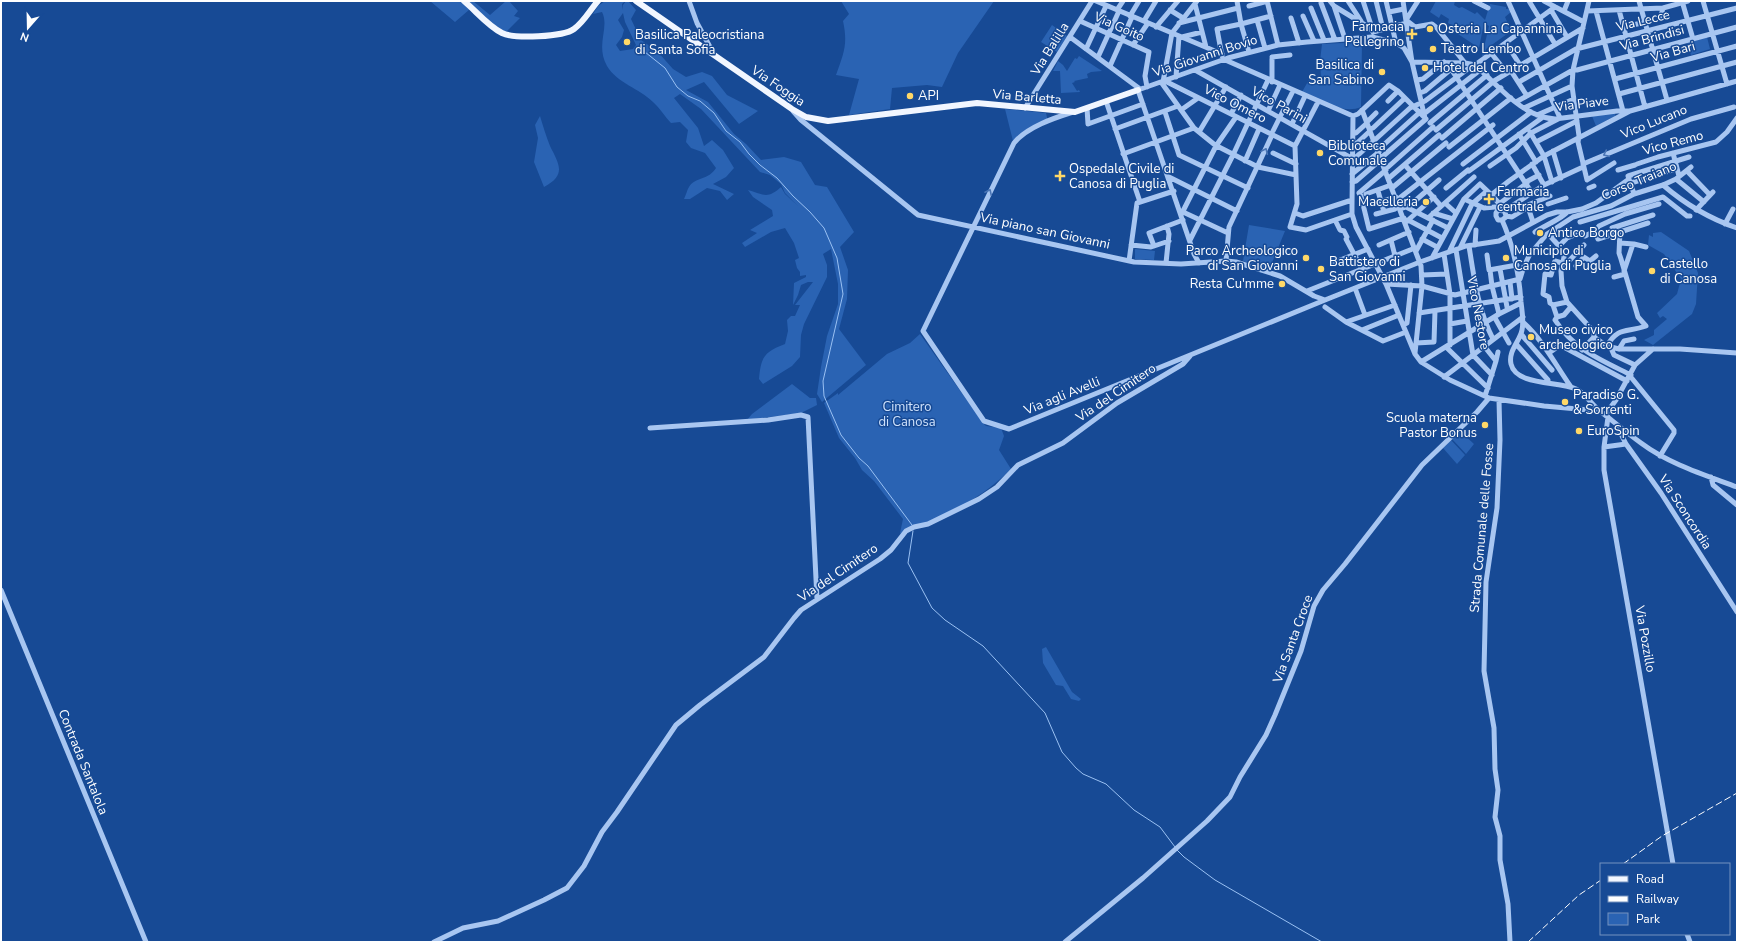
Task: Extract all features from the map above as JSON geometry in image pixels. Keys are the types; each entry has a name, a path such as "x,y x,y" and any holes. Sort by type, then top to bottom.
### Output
{"main road":[{"path":"464,1 499,32 515,36 557,35 568,32 580,24 598,1"},
{"name":"Via Foggia","path":"636,1 792,109 806,117 828,121 977,103"},
{"name":"Via Giovanni Bovio","path":"1075,112 1139,90"},
{"name":"Via Barletta","path":"977,103 1075,112"}],"street":[{"path":"689,1 697,23 710,47 709,52"},
{"name":"Via Balilla","path":"1025,108 1092,1"},
{"path":"1096,1 1206,47 1270,81 1353,116"},
{"path":"1098,57 1123,1"},
{"path":"1110,66 1139,1"},
{"path":"1133,45 1156,1"},
{"path":"1156,27 1178,1"},
{"path":"1237,1 1241,24 1249,52"},
{"path":"1249,6 1267,1 1278,45"},
{"path":"1330,1 1334,6 1345,39"},
{"path":"1348,1 1362,22"},
{"path":"1362,1 1372,22 1373,32"},
{"path":"1376,1 1383,29"},
{"path":"1386,1 1398,44 1404,48 1412,62"},
{"path":"1403,1 1412,62 1428,120"},
{"path":"1369,37 1373,32 1407,22 1418,1"},
{"path":"1474,1 1488,8"},
{"path":"1490,166 1508,154 1531,133 1560,118 1508,1"},
{"path":"1529,1 1555,44"},
{"path":"1544,1 1553,8 1564,11 1584,22"},
{"path":"1564,11 1568,1"},
{"path":"1589,1 1573,70 1572,86 1579,136 1578,142 1587,180 1614,163"},
{"path":"1639,1 1667,100"},
{"path":"1587,11 1663,8 1688,1"},
{"path":"1703,1 1726,84"},
{"path":"1196,2 1206,47"},
{"path":"1196,2 1172,33 1163,82 1179,108 1194,128 1216,146 1258,167 1296,175"},
{"path":"1682,2 1693,39"},
{"path":"1321,3 1334,40"},
{"path":"1086,49 1106,6"},
{"path":"1334,6 1362,22 1373,32"},
{"path":"1179,23 1238,8"},
{"path":"1311,8 1324,40"},
{"path":"1353,159 1413,105 1422,102 1553,8"},
{"path":"1553,8 1568,37"},
{"path":"1661,16 1663,8"},
{"name":"Via Lecce","path":"1518,82 1578,49 1626,38 1737,8"},
{"path":"1389,12 1404,9"},
{"path":"1170,10 1183,18"},
{"path":"1619,10 1645,107"},
{"path":"1596,11 1624,111"},
{"path":"1223,56 1217,29 1271,16"},
{"path":"1304,16 1314,41"},
{"path":"1291,18 1299,43"},
{"path":"1257,20 1265,48"},
{"name":"Via Goito","path":"1080,21 1149,52 1145,76 1148,87"},
{"path":"1407,22 1415,27"},
{"path":"1624,28 1646,22"},
{"path":"1408,32 1415,27 1432,24 1437,28 1465,63"},
{"name":"Via Brindisi","path":"1516,102 1573,70 1737,27"},
{"path":"1352,174 1398,132 1472,100 1494,81 1583,28"},
{"path":"1181,37 1202,32"},
{"path":"1070,37 1110,66 1139,90 1199,263"},
{"path":"1176,77 1181,37"},
{"name":"Via Giovanni Bovio","path":"1139,90 1195,70 1223,56 1278,45 1369,37 1398,44"},
{"path":"1398,44 1409,42"},
{"path":"1506,43 1520,65"},
{"name":"Via Bari","path":"1615,79 1737,46"},
{"path":"1491,53 1518,82 1528,96"},
{"path":"1190,240 1233,155 1256,104 1270,81 1272,58 1290,55"},
{"path":"1412,62 1446,62 1474,65"},
{"path":"1446,62 1477,108 1492,126 1497,138 1521,173 1532,193"},
{"path":"1417,80 1423,79 1446,62"},
{"path":"1619,94 1737,62"},
{"name":"Via Piave","path":"1474,65 1494,81 1516,102 1531,112 1543,117 1576,118 1630,111"},
{"path":"1420,93 1452,69"},
{"name":"Vico Parini","path":"1195,70 1353,159"},
{"path":"1362,194 1388,167 1428,120 1462,85 1480,70"},
{"path":"1352,182 1356,181 1404,139 1467,92 1487,75"},
{"path":"1493,197 1544,156 1579,136 1630,111 1737,81"},
{"name":"Vico Omero","path":"1163,82 1260,129 1273,133 1295,146"},
{"path":"1268,111 1280,85"},
{"path":"1353,116 1362,110 1389,85 1398,91 1428,120"},
{"path":"1524,108 1572,86"},
{"path":"1199,132 1226,87"},
{"path":"1389,178 1501,88"},
{"path":"1226,261 1228,233 1237,210 1293,91"},
{"path":"1388,101 1398,91"},
{"path":"1231,114 1241,95"},
{"path":"1292,124 1305,96"},
{"path":"1115,129 1179,108 1198,98"},
{"path":"1353,144 1356,144 1405,98"},
{"path":"1362,194 1378,191 1392,186 1485,119 1511,98"},
{"path":"1537,115 1574,99"},
{"path":"1106,101 1140,202"},
{"path":"1318,102 1295,146 1297,204 1290,227 1306,230 1352,214"},
{"path":"1087,108 1088,124 1143,104"},
{"name":"Vico Lucano","path":"1507,215 1532,193 1544,185 1583,166 1691,119 1734,107"},
{"name":"Via piano san Giovanni","path":"792,109 801,120 918,215 1129,261 1166,263 1236,262 1269,272 1318,298 1325,300"},
{"path":"1362,110 1392,186 1398,209 1406,220 1420,262 1422,286 1415,354"},
{"path":"972,227 1008,151 1018,137 1060,116 1075,112"},
{"path":"1165,112 1179,155 1248,188"},
{"path":"1463,164 1531,112"},
{"path":"1353,134 1356,133 1376,113"},
{"path":"1353,116 1352,214 1356,227 1386,284 1415,354 1421,362 1444,377 1487,397 1499,400 1600,411"},
{"path":"1154,246 1149,233 1167,226 1182,216 1216,146 1236,117"},
{"path":"1446,188 1468,170 1543,117"},
{"path":"1536,142 1576,118"},
{"name":"Vico Remo","path":"1618,170 1673,153 1714,143 1727,132 1737,118"},
{"path":"1391,125 1404,139"},
{"path":"1380,202 1396,198 1492,126"},
{"path":"1123,154 1194,128"},
{"path":"1528,128 1544,156 1552,182"},
{"path":"1245,161 1260,129"},
{"path":"1520,134 1544,185"},
{"path":"1553,151 1561,178"},
{"path":"1273,153 1296,164"},
{"path":"1673,153 1678,178 1704,202"},
{"path":"1520,279 1530,254 1547,234 1583,211 1591,208 1629,179 1675,161 1689,158"},
{"path":"1405,165 1434,197 1456,213"},
{"name":"Corso Traiano","path":"1591,208 1611,206 1634,194 1663,185 1678,178 1691,167"},
{"path":"1629,179 1675,169"},
{"path":"1687,171 1712,194 1696,210"},
{"path":"1497,208 1539,175"},
{"path":"1168,177 1237,210"},
{"path":"1307,291 1415,250 1427,230 1433,213 1474,177"},
{"path":"1629,179 1634,194"},
{"path":"1408,208 1439,180"},
{"path":"1432,258 1464,199 1480,184 1493,197 1497,208 1496,218 1502,220 1508,235 1520,279 1523,319 1521,334 1511,358 1511,364 1514,371 1526,378 1571,386 1578,390 1600,411 1640,443 1660,456 1737,487"},
{"path":"1663,185 1696,210 1737,228"},
{"path":"1129,261 1137,203 1174,190"},
{"path":"1378,191 1384,212"},
{"path":"1487,191 1472,204 1446,253 1450,294 1448,346 1462,363 1488,388"},
{"path":"1362,194 1369,229 1406,220 1434,197"},
{"path":"1502,220 1507,215 1550,196"},
{"path":"1580,222 1663,197 1687,216 1690,216"},
{"path":"1548,204 1566,198"},
{"path":"1464,199 1480,207 1497,208 1507,215"},
{"path":"1295,213 1303,216 1352,200"},
{"path":"1559,246 1567,238 1580,233 1585,236 1595,231 1599,226 1626,214 1659,204"},
{"path":"1458,249 1480,207"},
{"path":"1528,207 1533,222"},
{"path":"1376,214 1408,208 1448,228"},
{"path":"1725,224 1733,209"},
{"path":"1534,232 1550,222 1564,217 1569,212 1583,211"},
{"path":"1569,212 1573,217"},
{"name":"Via agli Avelli","path":"972,227 923,331 984,421 1010,429 1420,262 1472,245 1499,241 1547,214 1569,212"},
{"path":"1433,213 1453,219"},
{"path":"1612,228 1653,215"},
{"path":"1182,216 1200,220 1228,233"},
{"path":"1335,220 1340,230 1344,231 1347,237 1346,239 1362,269"},
{"path":"1406,220 1442,238"},
{"path":"1595,231 1598,239 1648,223"},
{"path":"1166,263 1169,241 1167,226"},
{"path":"1476,230 1472,245 1476,290 1485,324 1493,339"},
{"path":"1555,230 1551,234 1551,237 1559,246 1564,258 1562,263 1562,286 1566,302 1594,332 1594,337 1609,347 1619,349 1653,348 1737,353"},
{"path":"1609,347 1612,338 1618,333 1646,326 1638,318 1630,288 1624,273 1619,253 1620,231"},
{"path":"1379,245 1409,232"},
{"path":"1422,239 1437,247"},
{"path":"1391,240 1396,256"},
{"path":"1131,245 1151,247 1169,241"},
{"path":"1620,243 1646,247"},
{"path":"1624,273 1633,244"},
{"path":"1568,262 1584,245"},
{"path":"1333,263 1368,249"},
{"name":"Vico Nestore","path":"1458,249 1463,294 1473,355 1492,375"},
{"path":"1487,255 1497,316 1502,332 1509,343"},
{"path":"1576,266 1585,256 1590,261 1596,256"},
{"path":"1562,263 1555,261 1551,275 1545,274 1543,294 1549,297 1550,303 1554,305 1557,317 1555,320 1567,338 1582,350 1629,377 1674,430 1674,433 1660,456"},
{"path":"1490,270 1517,265"},
{"path":"1500,268 1507,307"},
{"path":"1614,277 1624,273"},
{"path":"1422,275 1447,274"},
{"path":"1386,284 1422,286 1455,295 1520,279"},
{"path":"1510,282 1512,299"},
{"path":"1403,325 1407,324 1411,285"},
{"path":"1355,288 1366,315"},
{"path":"1419,313 1521,297"},
{"path":"1554,305 1566,302"},
{"path":"1421,362 1497,316 1522,303"},
{"path":"1346,322 1395,304"},
{"path":"1325,307 1346,322 1383,341 1406,332"},
{"path":"1557,317 1564,315 1570,308"},
{"path":"1416,343 1434,342 1435,311"},
{"path":"1362,330 1399,315"},
{"path":"1444,377 1502,332 1523,319"},
{"path":"1523,319 1549,353 1571,386"},
{"path":"1450,324 1467,321"},
{"path":"1521,334 1552,370"},
{"path":"1582,350 1594,337"},
{"path":"1619,349 1624,341 1634,339"},
{"path":"1516,344 1548,380 1548,383"},
{"path":"1549,353 1560,345 1629,377"},
{"path":"1484,346 1496,361"},
{"path":"1609,347 1614,355 1635,365"},
{"path":"1607,416 1635,365 1653,348"},
{"path":"1487,397 1498,352"},
{"name":"Via del Cimitero","path":"434,942 463,928 498,921 550,898 567,888 584,866 602,832 676,725 700,704 764,657 794,618 817,599 880,559 891,550 906,531 928,524 979,499 997,488 1018,465 1063,443 1117,403 1183,364 1190,355"},
{"name":"Via Santa Croce","path":"1065,942 1169,855 1207,821 1230,797 1242,773 1266,735 1301,651 1314,606 1323,590 1422,465 1477,412 1487,397"},
{"name":"Strada Comunale delle Fosse","path":"1499,400 1500,440 1497,508 1486,582 1484,671 1494,728 1495,769 1498,790 1495,817 1500,836 1500,860 1508,904 1510,942"},
{"path":"650,428 768,420 801,415 808,417 817,599"},
{"name":"Via Pozzillo","path":"1607,416 1604,448 1604,470 1673,863"},
{"name":"Via Sconcordia","path":"1616,423 1626,444 1661,493 1737,612"},
{"path":"1604,448 1626,444"},
{"path":"1711,477 1713,485 1737,505"},
{"name":"Contrada Santalola","path":"1,590 146,942"}],"green space":[{"path":"430,1 460,1 470,9 455,22"},
{"path":"467,1 473,1 490,15 506,1 509,1 518,11 514,16 520,18 506,32 495,25"},
{"path":"605,1 625,1 622,4 623,10 623,5 626,1 628,1 636,10 631,19 641,40 657,51 673,69 686,77 702,72 712,76 727,95 758,111 739,124 704,82 686,90 708,102 734,134 761,160 784,157 801,162 815,185 827,187 854,232 840,247 848,270 847,299 839,329 866,365 822,402 817,394 821,367 827,336 838,304 838,284 831,249 823,254 827,265 827,277 804,324 801,335 800,357 792,366 763,384 759,379 763,360 772,350 785,344 788,331 787,320 791,316 795,316 800,305 795,305 813,282 808,282 801,285 793,305 794,283 806,277 806,275 800,276 795,260 799,258 794,243 785,228 771,232 745,247 742,243 757,233 750,230 773,216 772,210 753,197 748,190 769,195 781,187 785,194 798,206 785,193 781,184 770,175 760,172 701,109 680,94 674,98 698,128 704,146 712,140 723,150 734,168 726,177 713,184 734,194 727,200 720,191 707,188 690,199 684,199 688,188 692,184 710,175 716,168 705,153 691,148 686,142 688,130 680,122 671,123 653,102 623,82 607,66 602,51 604,18 602,12 593,14 598,6","holes":["623,13 625,22 636,45 633,49 620,51 616,45 622,37 624,30 618,20"]},
{"path":"841,1 994,1 958,53 942,87 927,85 892,88 890,109 849,115 859,79 836,75 845,42 843,21 849,14"},
{"path":"1436,1 1455,1 1454,5 1459,8 1462,7 1475,14 1477,12 1485,20 1490,4 1506,7 1506,9 1510,9 1511,12 1505,17 1509,26 1514,29 1486,49 1485,56 1482,56 1489,26 1484,23 1479,48 1455,32 1457,28 1448,23 1449,19 1441,14 1439,18 1430,12"},
{"path":"1052,25 1067,36 1057,52 1041,42"},
{"path":"1707,37 1710,49 1691,55 1687,43"},
{"path":"1362,42 1361,107 1354,109 1339,108 1302,92 1310,78 1321,78 1320,61 1322,44"},
{"path":"1079,56 1102,71 1091,72 1087,74 1088,78 1074,81 1075,82 1072,83 1077,91 1079,90 1080,92 1061,93 1060,71 1053,71 1058,61 1067,71 1075,58 1077,59"},
{"path":"1005,109 1046,113 1048,122 1013,141"},
{"path":"1615,113 1615,116 1596,126 1592,116"},
{"path":"540,116 559,169 556,178 544,187 534,162 538,138 535,125"},
{"path":"1249,225 1285,231 1269,270 1243,261"},
{"path":"1661,232 1689,251 1698,273 1696,304 1692,314 1653,345 1644,340 1654,335 1654,330 1667,319 1663,316 1660,318 1657,313 1677,294 1681,279 1664,254 1648,245 1649,235 1653,237 1653,233"},
{"path":"1135,249 1155,251 1154,260 1135,259"},
{"name":"Cimitero di Canosa","path":"920,334 983,423 986,426 1001,428 1004,436 999,450 1011,469 985,491 959,507 901,534 903,519 874,481 862,470 855,458 839,438 824,403 838,393 838,395 887,354 910,343"},
{"path":"792,384 810,398 816,398 817,405 801,413 747,420 752,414"},
{"path":"1460,431 1474,444 1466,454 1452,439"},
{"path":"1451,440 1465,455 1457,464 1443,448"},
{"path":"1046,647 1072,692 1081,699 1079,701 1071,699 1063,686 1056,685 1043,663 1042,649"}],"waterway":[{"path":"645,52 665,68 677,87 688,96 700,101 714,113 726,131 740,142 760,165 777,178 824,228 837,258 843,294 823,381 824,396 841,435 859,458 868,466 912,525"},
{"path":"913,531 908,563 932,608 945,620 983,646 1045,713 1062,752 1076,768 1083,774 1106,784 1134,810 1160,827 1175,847"},
{"path":"1177,850 1215,880 1322,942"}],"railway":[{"path":"1624,863 1662,836 1737,793"},
{"path":"1528,942 1579,895 1600,881"}],"place":[{"name":"Osteria La Capannina","path":"1430,29"},
{"name":"Farmacia Pellegrino","path":"1412,34"},
{"name":"Basilica Paleocristiana di Santa Sofia","path":"627,42"},
{"name":"Teatro Lembo","path":"1433,49"},
{"name":"Hotel del Centro","path":"1425,68"},
{"name":"Basilica di San Sabino","path":"1382,72"},
{"name":"API","path":"910,96"},
{"name":"Biblioteca Comunale","path":"1320,153"},
{"name":"Ospedale Civile di Canosa di Puglia","path":"1060,176"},
{"name":"Farmacia centrale","path":"1489,199"},
{"name":"Macelleria","path":"1426,202"},
{"name":"Antico Borgo","path":"1540,233"},
{"name":"Parco Archeologico di San Giovanni","path":"1306,258"},
{"name":"Municipio di Canosa di Puglia","path":"1506,258"},
{"name":"Battistero di San Giovanni","path":"1321,269"},
{"name":"Castello di Canosa","path":"1652,271"},
{"name":"Resta Cu'mme","path":"1282,284"},
{"name":"Museo civico archeologico","path":"1531,337"},
{"name":"Paradiso G. & Sorrenti","path":"1565,402"},
{"name":"Scuola materna Pastor Bonus","path":"1485,425"},
{"name":"EuroSpin","path":"1579,431"}]}
